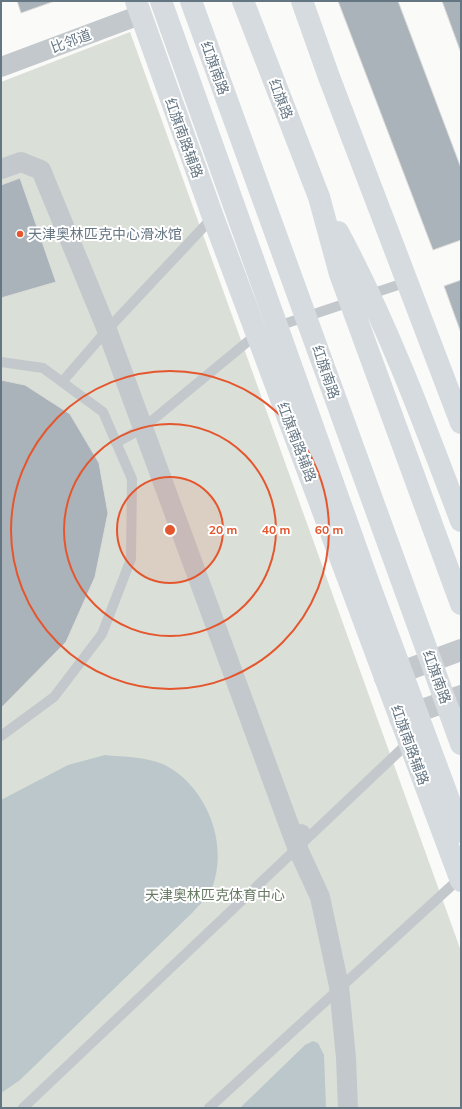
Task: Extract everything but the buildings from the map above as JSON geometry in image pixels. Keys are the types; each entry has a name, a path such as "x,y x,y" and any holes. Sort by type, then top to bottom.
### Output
{"main road":[{"path":"161,1 369,584 461,832"},
{"name":"红旗南路","path":"191,1 329,379 352,448 461,744"},
{"name":"红旗路","path":"243,1 319,197"},
{"path":"302,1 329,77 461,423"},
{"name":"红旗南路辅路","path":"138,8 213,218 460,880"},
{"path":"319,197 355,264 383,322 408,382 461,521"},
{"path":"319,197 340,274 461,604"},
{"path":"250,250 274,294 317,391 352,448"}],"street":[{"name":"比邻道","path":"1,67 138,8"},
{"path":"1,169 21,162 41,170 107,330 299,838 320,897 339,986 346,1058 348,1108"},
{"path":"385,678 461,650"},
{"path":"400,718 461,696"}],"lane":[{"path":"62,382 107,330 213,218"},
{"path":"116,443 143,428 256,334 407,282"},
{"path":"1,362 43,368 103,412 132,479 131,558 102,634 54,697 1,736"},
{"path":"24,1108 299,838 409,742"},
{"path":"209,1108 460,880"}],"green space":[{"name":"天津奥林匹克体育中心","path":"130,32 461,951 461,1108 1,1108 1,82"}],"shaded area":[{"path":"105,755 158,762 180,775 192,787 203,802 211,818 216,836 218,853 217,871 212,888 206,898 193,912 20,1080 1,1093 1,800 68,765"},
{"path":"313,1041 318,1043 324,1055 326,1108 240,1108 305,1045"}],"place":[{"name":"天津奥林匹克中心滑冰馆","path":"20,234"}]}
